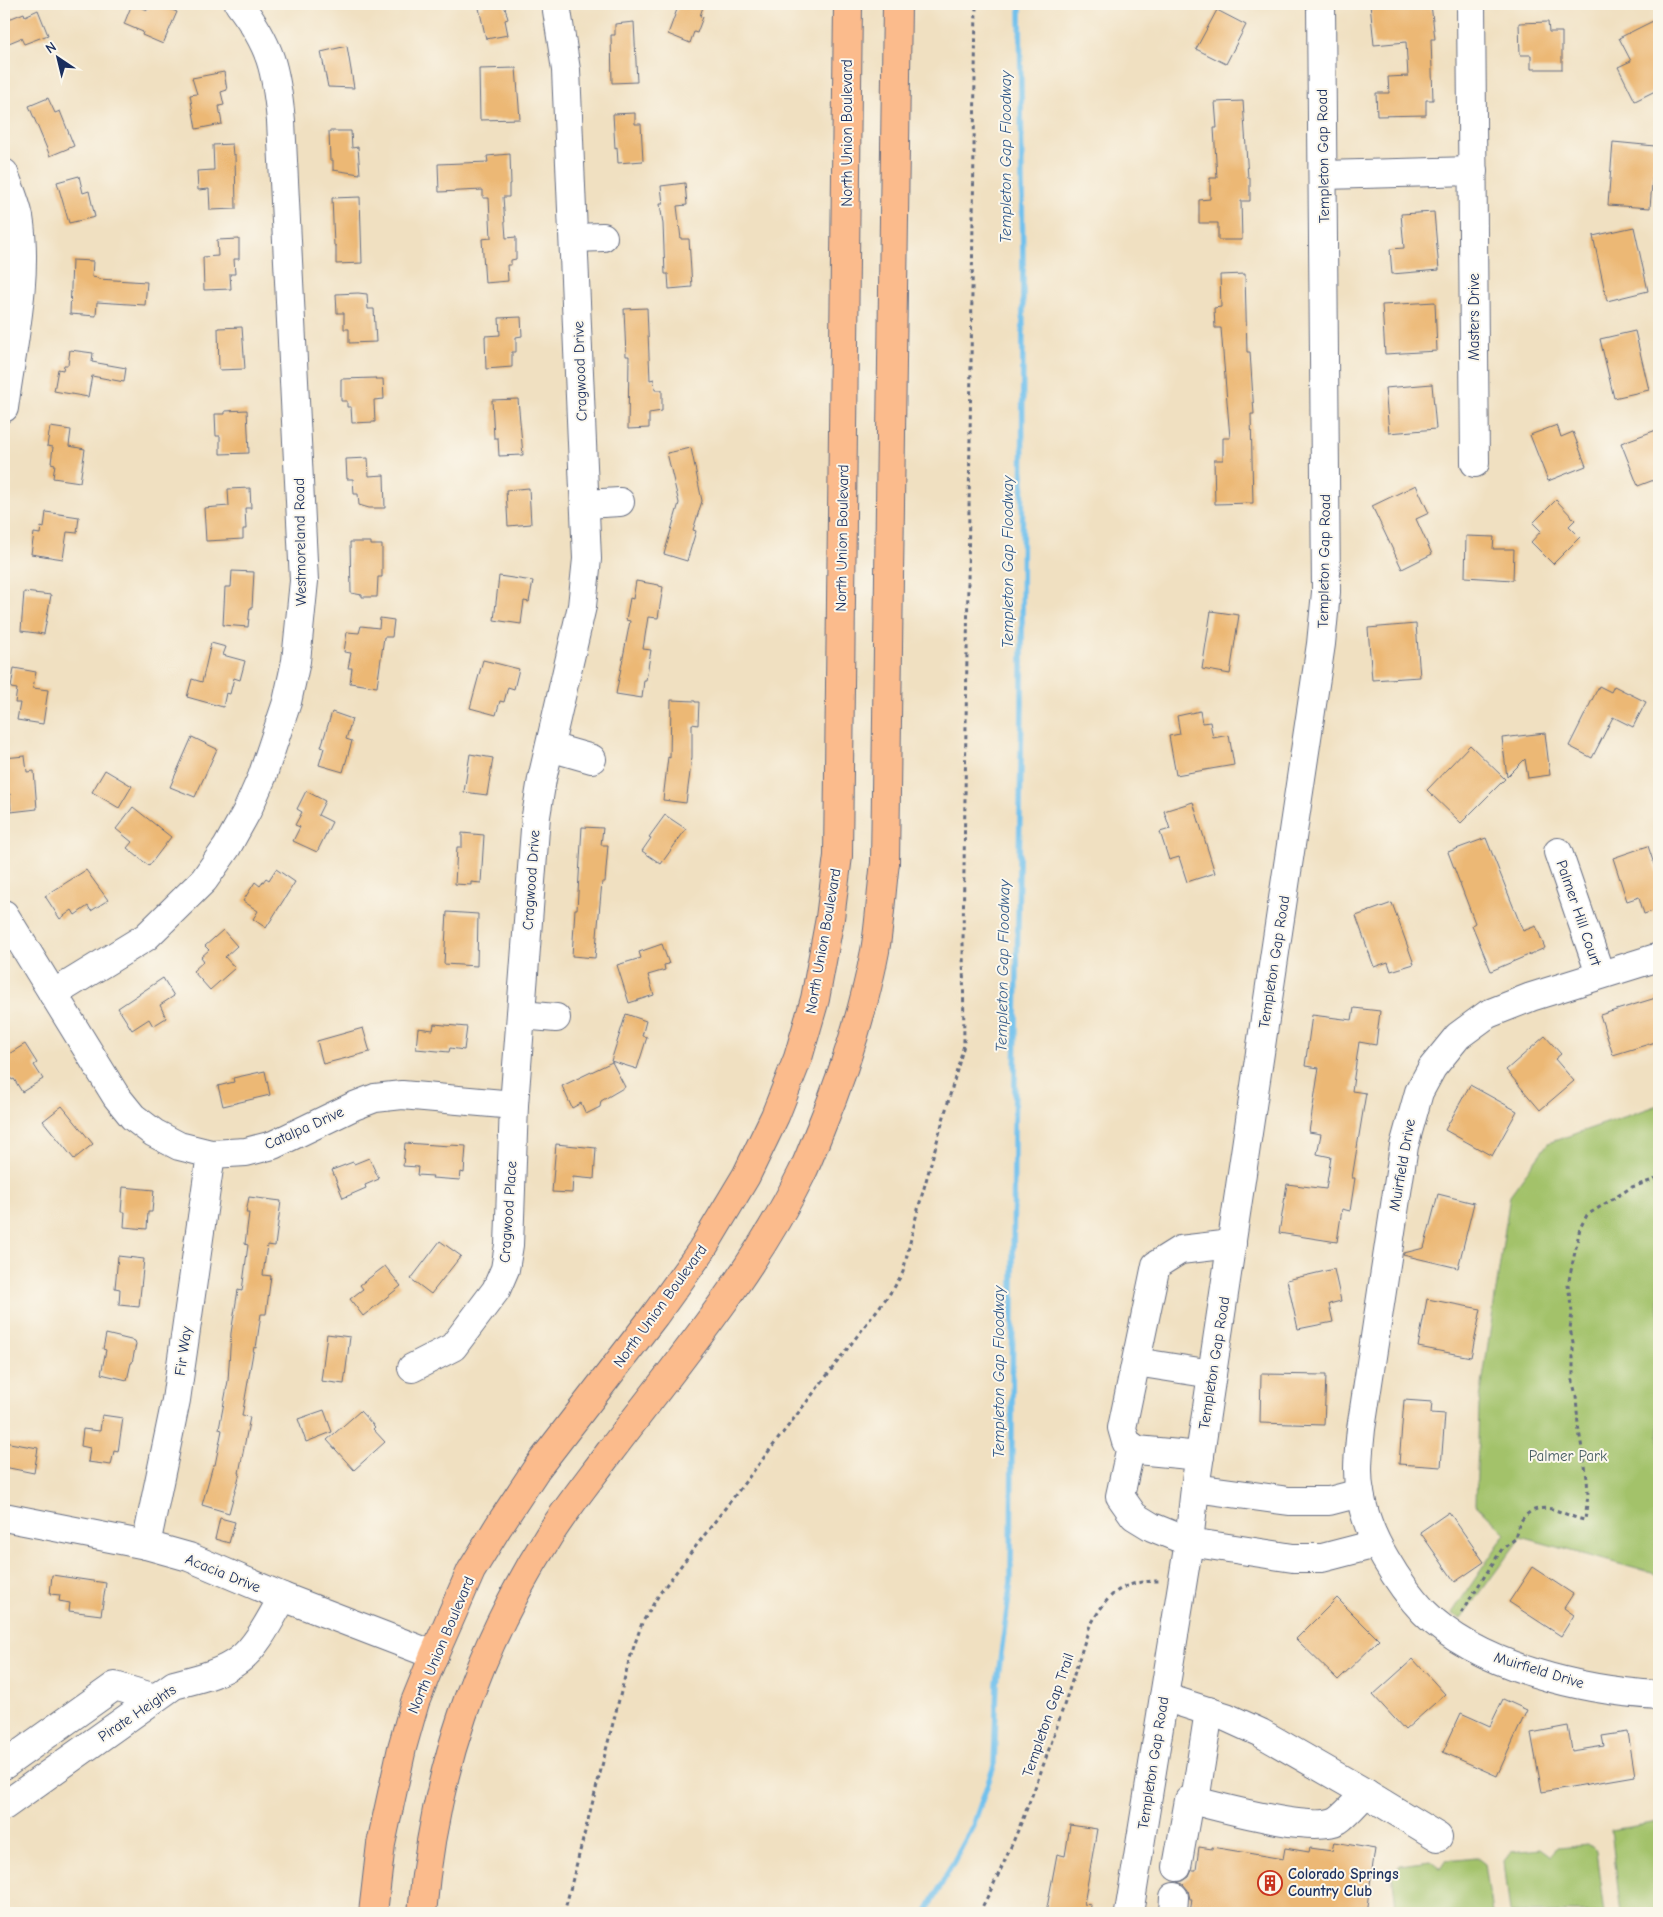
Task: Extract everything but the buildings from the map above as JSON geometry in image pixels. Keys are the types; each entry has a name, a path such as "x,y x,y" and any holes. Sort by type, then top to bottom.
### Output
{"main road":[{"name":"North Union Boulevard","path":"373,1913 381,1844 402,1748 415,1702 471,1571 538,1468 655,1315 701,1251 746,1176 775,1116 798,1058 815,999 830,918 838,856 848,4"},
{"path":"422,1913 428,1849 445,1773 463,1712 490,1643 510,1603 551,1533 738,1283 769,1232 802,1173 832,1101 860,1021 875,948 884,863 897,4"}],"street":[{"name":"Westmoreland Road","path":"53,994 146,936 204,880 227,847 247,811 262,778 287,702 296,661 304,581 282,121 277,81 268,49 254,24 239,4"},
{"name":"Cragwood Drive","path":"514,1105 536,816 542,779 582,606 587,559 566,70 556,4"},
{"name":"Templeton Gap Road","path":"1129,1913 1189,1542 1195,1488 1321,644 1326,592 1324,175 1321,4"},
{"name":"Masters Drive","path":"1471,4 1475,463"},
{"path":"1324,175 1473,171"},
{"path":"4,173 19,214 23,246 22,281 4,408"},
{"path":"574,238 603,237"},
{"path":"585,504 620,502"},
{"path":"550,747 592,759"},
{"name":"Palmer Hill Court","path":"1558,852 1600,974"},
{"name":"Catalpa Drive","path":"4,914 116,1096 134,1117 154,1132 180,1146 211,1154 246,1152 273,1145 354,1106 375,1098 402,1095 514,1105"},
{"name":"Muirfield Drive","path":"1659,957 1600,974 1531,997 1488,1014 1458,1036 1432,1068 1419,1092 1404,1146 1362,1419 1358,1462 1360,1493 1376,1544 1395,1576 1425,1613 1447,1631 1493,1658 1559,1679 1599,1688 1659,1695"},
{"path":"521,1015 556,1018"},
{"name":"Cragwood Place","path":"412,1368 453,1347 496,1290 505,1269 508,1245 514,1105"},
{"name":"Fir Way","path":"146,1546 176,1400 211,1154"},
{"path":"1200,1456 1137,1450 1126,1442 1122,1428 1156,1266 1180,1250 1232,1244"},
{"path":"1136,1362 1212,1374"},
{"path":"1131,1446 1120,1496 1134,1516 1152,1527 1189,1542 1293,1558 1322,1558 1376,1544"},
{"path":"1195,1488 1289,1501 1329,1501 1360,1493"},
{"name":"Acacia Drive","path":"4,1517 146,1546 189,1557 283,1597 434,1655"},
{"name":"Pirate Heights","path":"4,1806 174,1686 206,1676 239,1660 260,1636 283,1597"},
{"path":"4,1765 115,1686 156,1698"},
{"path":"1164,1697 1226,1717 1261,1733 1438,1837"},
{"path":"1177,1867 1209,1712"},
{"path":"1148,1792 1286,1821 1324,1824 1338,1820 1366,1793"}],"path":[{"path":"1454,1618 1462,1612 1502,1549 1515,1539 1517,1526 1522,1518 1531,1511 1549,1509 1576,1519 1585,1520 1588,1495 1587,1478 1573,1382 1573,1342 1570,1329 1572,1312 1568,1286 1580,1228 1587,1215 1632,1187 1659,1178"},
{"name":"Templeton Gap Trail","path":"979,1913 1020,1828 1059,1722 1089,1628 1097,1614 1106,1600 1115,1592 1129,1585 1146,1581 1182,1581"}],"green space":[{"name":"Palmer Park","path":"1659,1105 1659,1575 1521,1537 1461,1619 1452,1613 1506,1533 1476,1504 1479,1406 1510,1195 1548,1143"},
{"path":"1659,1822 1659,1913 1621,1913 1611,1830"},
{"path":"1588,1844 1597,1851 1605,1913 1510,1913 1504,1861 1511,1852 1541,1849 1552,1857 1558,1847"},
{"path":"1476,1857 1485,1864 1492,1913 1397,1913 1392,1873 1400,1865 1430,1861 1440,1869 1446,1860"}],"waterway":[{"name":"Templeton Gap Floodway","path":"926,1913 973,1826 994,1766 997,1683 1011,1581 1014,1135 1022,704 1023,270 1020,4"}],"place":[{"name":"Colorado Springs Country Club","path":"1270,1883"}]}
